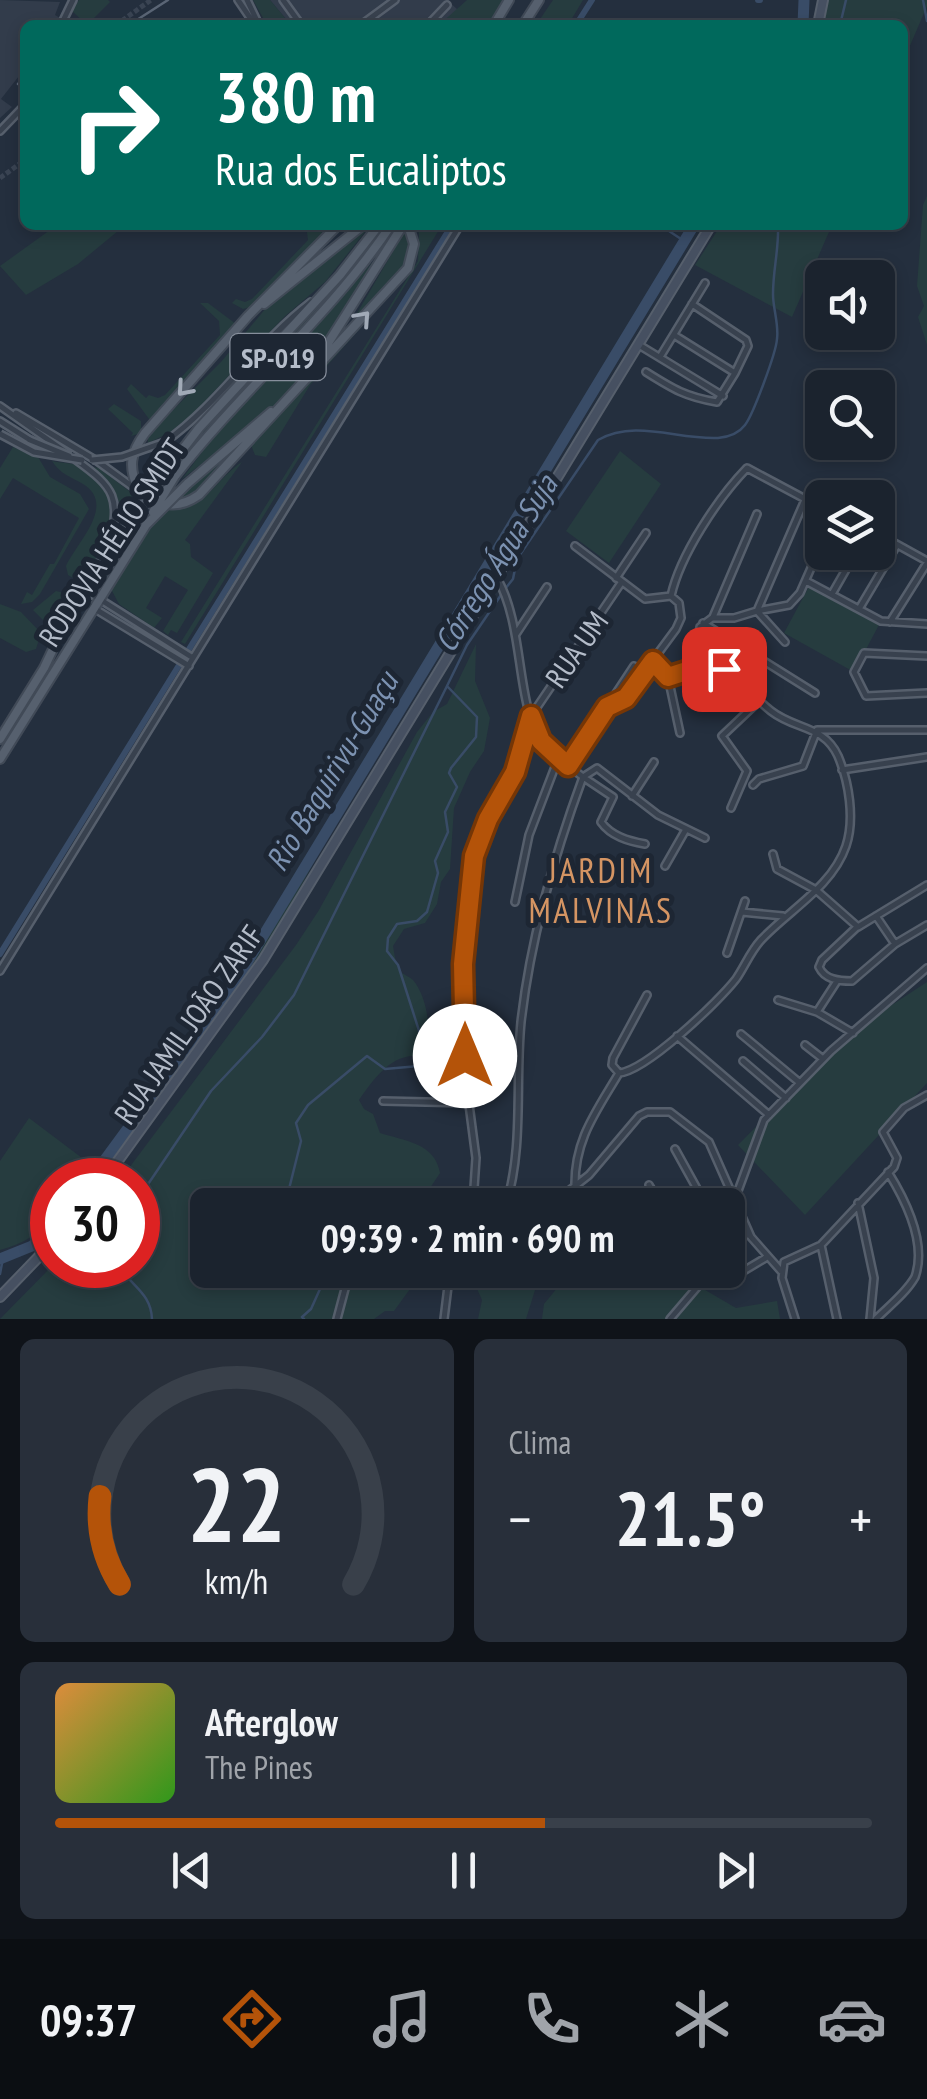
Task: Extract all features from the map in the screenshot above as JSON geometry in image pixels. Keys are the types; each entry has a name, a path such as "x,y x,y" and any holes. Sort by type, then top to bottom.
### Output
{"main road":[{"path":"333,230 248,316 136,445 130,464 139,490 169,506 194,498 298,391 408,268 414,244 408,230"},
{"path":"248,316 358,230"},
{"path":"146,524 187,484 298,391 402,230"},
{"name":"RUA JAMIL JOÃO ZARIF","path":"120,1158 263,960 708,230"},
{"name":"RODOVIA HÉLIO SMIDT","path":"0,759 146,524 199,428 378,232"},
{"name":"RODOVIA HÉLIO SMIDT","path":"0,739 44,668 82,588 132,516 378,232"},
{"path":"0,1297 30,1266"}],"street":[{"path":"238,0 253,20"},
{"path":"368,20 395,0"},
{"path":"433,20 447,5"},
{"path":"0,131 20,110"},
{"path":"0,971 190,657 457,230"},
{"path":"660,358 705,282"},
{"path":"0,434 43,455 82,460 122,457 165,442 204,411 285,325 325,292"},
{"path":"646,372 681,395 718,402 748,346 746,340 692,304"},
{"path":"674,335 735,373"},
{"path":"636,344 722,396"},
{"path":"0,405 98,461 139,490"},
{"path":"0,405 106,484 117,508 109,548"},
{"path":"0,422 30,440 82,460"},
{"path":"671,596 678,571 704,524 747,468 805,500 757,611"},
{"path":"712,618 756,514"},
{"name":"RUA UM","path":"531,716 646,532"},
{"path":"859,609 897,545 927,562 890,622"},
{"path":"576,546 644,599 671,596 679,603 681,618 653,661 626,698 607,707"},
{"path":"703,622 789,605 811,570"},
{"path":"832,594 846,570"},
{"path":"496,576 507,598 531,716 541,741 558,759 613,796 601,822 604,827 628,842 644,844"},
{"path":"806,581 881,622 927,624"},
{"path":"82,588 190,657"},
{"path":"516,634 547,588"},
{"path":"77,598 186,665"},
{"path":"757,611 785,642"},
{"path":"692,668 698,658 703,622"},
{"path":"703,622 814,693"},
{"path":"927,656 864,653 854,672 866,696 927,693"},
{"path":"653,661 668,677 680,733"},
{"path":"668,677 708,664 724,669 793,724 817,730 927,730"},
{"path":"568,766 634,666"},
{"path":"731,808 747,771 722,736 760,700"},
{"path":"474,1188 476,1158 469,1104 463,964 470,880 477,846 515,772 531,716"},
{"path":"619,1074 627,1073 714,1005 758,944 837,866 851,822 838,755 817,730"},
{"path":"753,785 759,779 802,766 817,730"},
{"path":"842,770 927,758"},
{"path":"514,902 528,835 558,759"},
{"path":"632,796 654,762"},
{"path":"509,1188 517,1141 518,1056 524,1000 561,844 583,778 597,768 685,831 705,838"},
{"path":"665,866 685,831"},
{"path":"774,854 777,869 816,890 858,927"},
{"path":"927,885 858,927 819,967 837,981 858,978 894,944 927,924"},
{"path":"726,953 745,902"},
{"path":"742,912 784,916"},
{"path":"876,915 894,944"},
{"path":"739,1188 764,1120 823,1059 927,968"},
{"path":"817,1012 837,981"},
{"path":"619,1074 612,1065 613,1058 646,995"},
{"path":"778,1000 817,1012 853,1034"},
{"path":"741,1034 800,1083"},
{"path":"677,1036 769,1115"},
{"path":"805,1045 823,1059"},
{"path":"743,1061 786,1098"},
{"path":"575,1187 575,1162 586,1130 619,1074"},
{"path":"781,1272 789,1258 822,1245 894,1166 897,1158 883,1132 904,1108 927,1094"},
{"path":"383,1101 469,1104"},
{"path":"575,1187 630,1125 648,1112 660,1111 682,1119 709,1142 728,1188"},
{"path":"674,1150 696,1188"},
{"path":"873,1319 918,1273 922,1248 918,1227 888,1172"},
{"path":"858,1203 874,1278 873,1319"},
{"path":"745,1225 781,1272 795,1319"},
{"path":"745,1233 751,1237"},
{"path":"822,1245 835,1318"},
{"path":"670,1319 705,1278 730,1279 766,1257"},
{"path":"338,1319 346,1288"},
{"path":"444,1319 448,1288"}],"shaded area":[{"path":"0,0 60,2 55,15 59,20 20,20 20,77 1,99 12,107 0,118"},
{"path":"270,0 447,0 458,10 445,20 287,20"}],"green space":[{"path":"79,0 110,2 92,20 82,20 72,11"},
{"path":"253,0 270,0 287,20 264,20"},
{"path":"467,0 503,0 490,20 445,20"},
{"path":"553,0 583,0 571,20 539,20"},
{"path":"827,0 927,0 908,50 908,20 822,20"},
{"path":"927,196 927,345 918,317 924,306 917,286"},
{"path":"50,230 118,231 78,264 26,295 0,266"},
{"path":"307,230 322,230 321,237 254,306 243,309 232,303 236,299 252,299 308,240"},
{"path":"418,230 439,230 185,644 181,642 418,261"},
{"path":"718,230 830,230 817,260 805,260 805,287 792,317 695,265"},
{"path":"405,231 412,242 408,263 346,332"},
{"path":"365,232 325,282 284,317 193,414 148,443 148,435 221,362 266,308"},
{"path":"377,235 354,269 168,472 219,411"},
{"path":"381,253 329,340 284,400 182,479 216,433"},
{"path":"200,303 208,303 236,324 149,419 127,389 131,384 146,398 165,395 220,335 219,321"},
{"path":"381,305 310,385 266,457 255,455 251,445"},
{"path":"114,404 141,421 141,433 131,436 133,433 108,409"},
{"path":"257,429 197,493 171,502"},
{"path":"13,447 38,457 50,477 80,494 89,509 40,594 32,602 21,604 27,592 32,595 50,564 54,564 79,518 13,478 0,499 0,468"},
{"path":"620,451 661,484 609,563 566,531"},
{"path":"52,461 84,467 104,489 109,502 111,516 104,544 80,582 68,575 66,566 91,524 96,502 83,484"},
{"path":"242,462 185,540 190,544 191,557 213,573 177,633 171,630 168,635 163,631 188,590 165,576 146,608 162,618 154,628 119,604 111,589 149,526 164,509 177,510 198,502"},
{"path":"92,467 99,468 137,497 121,526 115,492"},
{"path":"139,517 130,539 95,593 90,588"},
{"path":"811,583 881,621 854,672 784,633"},
{"path":"56,591 64,593 67,601 54,623 48,625 33,610"},
{"path":"0,604 21,612 41,633 36,649 26,652 0,638"},
{"path":"476,644 475,681 490,718 484,751 454,808 450,869 441,882 437,904 425,923 404,929 393,946 399,970 413,980 423,997 428,1019 426,1040 416,1056 398,1059 383,1070 359,1100 373,1114 380,1133 425,1149 440,1173 430,1188 190,1188 190,1288 410,1289 394,1311 385,1311 374,1319 0,1319 30,1288 160,1288 160,1158 136,1158 296,945 417,732 433,712 447,704"},
{"path":"337,819 291,904 242,983 160,1097 114,1158 110,1158 183,1062 295,892"},
{"path":"927,982 927,1083 805,1215 738,1145 831,1051"},
{"path":"29,1118 82,1158 30,1158 30,1237 0,1250 0,1161"},
{"path":"477,1288 536,1288 526,1319 478,1319 482,1300"},
{"path":"557,1288 702,1288 736,1308 777,1301 780,1319 542,1319 544,1304"}],"waterway":[{"path":"579,20 592,0"},
{"name":"Rio Baquirivu-Guaçu","path":"803,20 804,0"},
{"name":"Córrego Água Suja","path":"841,20 846,0"},
{"path":"923,0 927,21"},
{"path":"0,954 449,230"},
{"path":"668,230 684,241"},
{"name":"Rio Baquirivu-Guaçu","path":"106,1158 234,984 691,230"},
{"name":"Córrego Água Suja","path":"505,589 513,579 517,559 598,440 627,431 718,438 745,425 764,383 777,339 773,294 778,230"},
{"name":"Córrego Água Suja","path":"289,1188 301,1141 296,1123 308,1105 367,1056 385,1069 430,1065 398,965 387,951 388,938 397,924 417,921 427,912 438,873 435,861 448,832 445,812 457,787 449,773 476,737 477,717 447,686 467,645 501,595"},
{"path":"160,1166 211,1091 262,1037 294,995 447,686"},
{"name":"Rio Baquirivu-Guaçu","path":"0,1259 30,1247"},
{"path":"0,1274 3,1258"},
{"path":"137,1288 148,1302 152,1319"},
{"name":"Córrego Água Suja","path":"304,1319 320,1288"}],"tunnel":[{"path":"123,20 151,0"},
{"path":"0,178 20,164"}],"tram line":[{"path":"137,20 168,0"}],"district":[{"name":"JARDIM MALVINAS","path":"601,890"}],"route":[{"path":"465,1056 463,964 474,856 488,819 515,772 531,716 541,741 568,766 607,707 626,698 653,661 668,677 708,664 724,669"}]}
